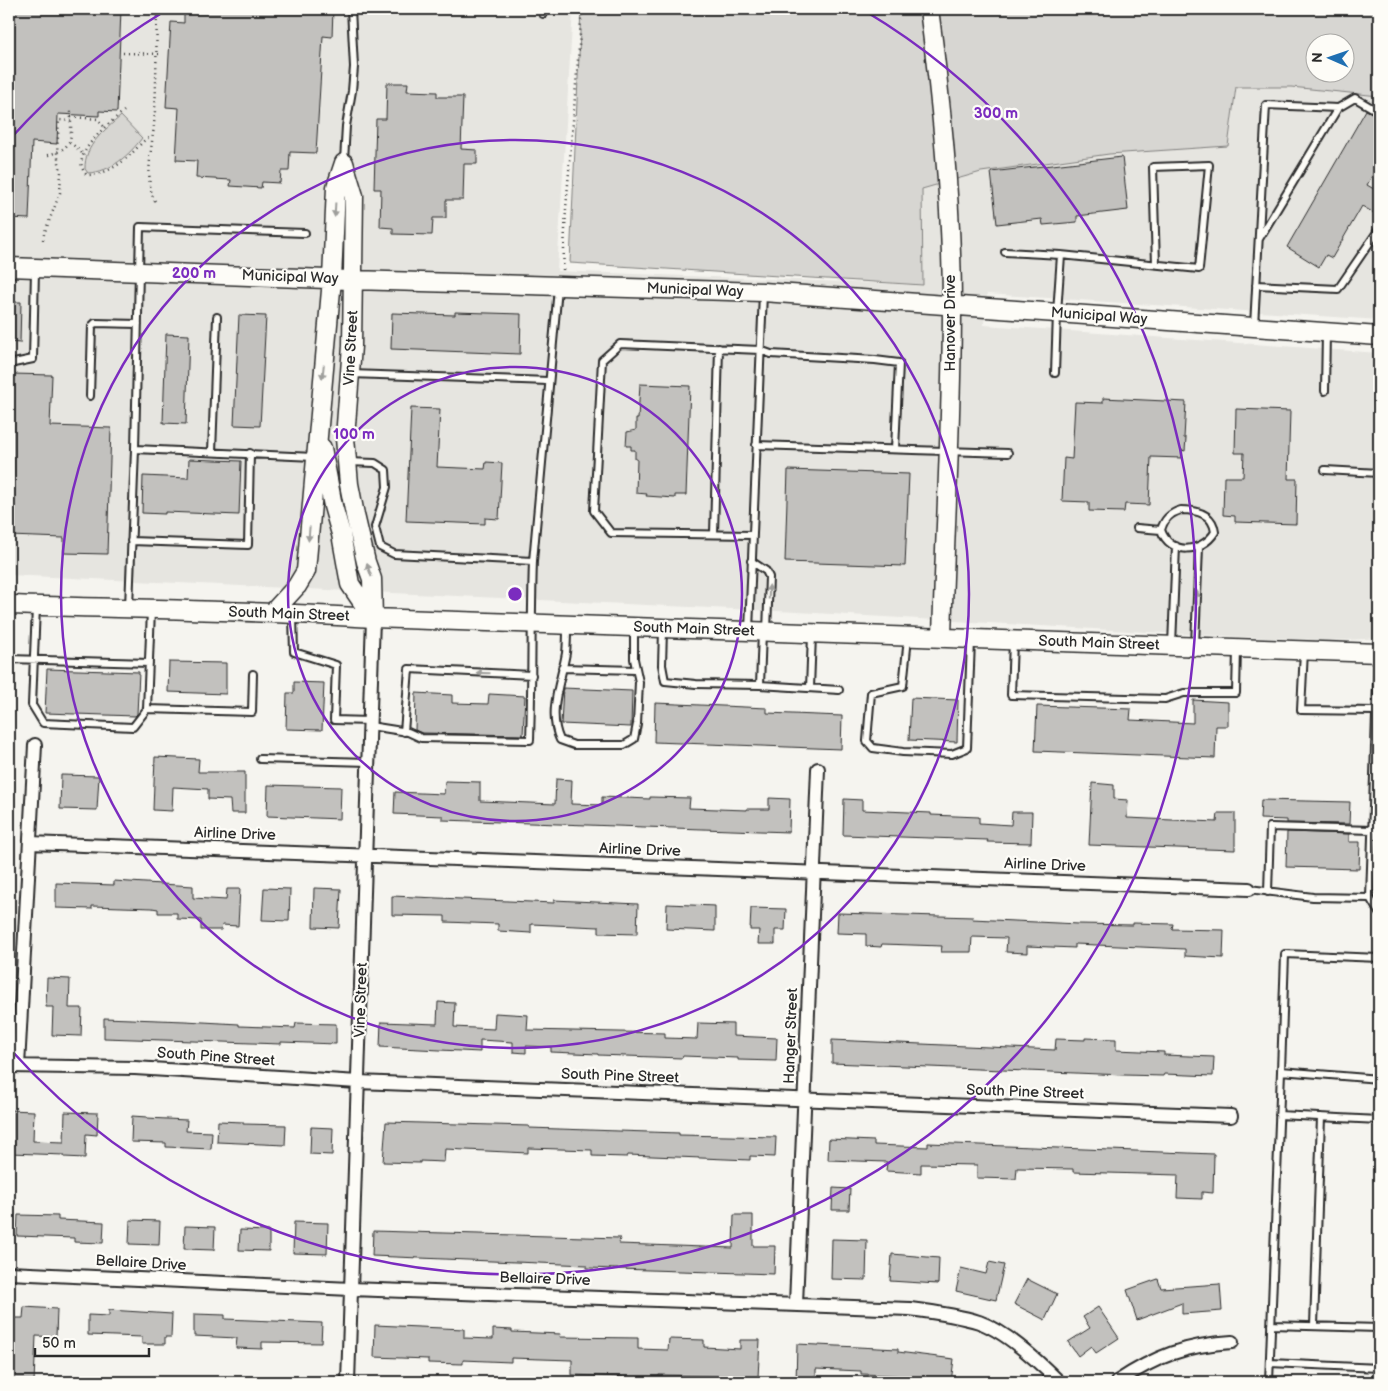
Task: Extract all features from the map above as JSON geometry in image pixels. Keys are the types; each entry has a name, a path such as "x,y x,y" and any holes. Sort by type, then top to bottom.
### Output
{"street":[{"name":"Hanover Drive","path":"928,9 938,80 947,194 952,306 942,638"},
{"name":"Vine Street","path":"273,612 297,586 306,571 332,279 336,187 344,163"},
{"name":"Vine Street","path":"344,163 354,196 350,374 345,438 346,462 355,515 366,562 372,578 373,618 348,1382"},
{"name":"Municipal Way","path":"9,268 353,280 560,278 1379,336"},
{"name":"Vine Street","path":"318,428 350,584 373,618"},
{"name":"South Main Street","path":"9,605 273,612 373,618 1378,653"},
{"path":"13,1066 30,843 35,745"},
{"name":"Hanger Street","path":"796,1304 818,769"},
{"name":"Airline Drive","path":"30,843 1249,889"},
{"name":"South Pine Street","path":"13,1066 134,1068 358,1082 1230,1116"},
{"name":"Bellaire Drive","path":"9,1274 351,1289 910,1309 951,1315 980,1323 999,1333 1021,1349 1059,1382"},
{"path":"1117,1382 1162,1356 1178,1350 1194,1346 1232,1342"}],"lane":[{"path":"344,163 346,126 354,67 351,9"},
{"path":"1258,240 1338,108 1355,98 1379,112"},
{"path":"1254,328 1266,105 1338,108"},
{"path":"1005,252 1061,255 1199,269 1209,165 1154,167 1156,264"},
{"path":"129,609 140,227 305,233"},
{"path":"1256,285 1338,290 1379,230"},
{"path":"1055,372 1056,313 1061,255"},
{"path":"9,364 34,359 35,268"},
{"path":"293,613 294,652 336,665 334,720 370,723 421,738 530,740 532,674 530,623 533,561 548,381 560,278"},
{"path":"760,686 759,631 751,561 763,292"},
{"path":"212,452 217,317"},
{"path":"90,396 92,326 95,323 138,324"},
{"path":"1325,391 1326,333"},
{"path":"753,535 611,533 594,511 602,360 620,344 760,350 771,354 899,363 896,449"},
{"path":"714,534 719,348"},
{"path":"350,374 548,381"},
{"path":"756,445 1008,453"},
{"path":"135,449 315,457"},
{"path":"131,542 248,545 250,453"},
{"path":"346,462 375,463 386,470 387,487 375,527 380,547 394,554 533,561"},
{"path":"1325,470 1379,473"},
{"path":"1190,510 1206,514 1212,522 1215,532 1211,539 1199,547 1188,549 1176,546 1166,540 1161,530 1165,520 1174,512 1190,510"},
{"path":"1137,528 1161,530"},
{"path":"1172,646 1176,546"},
{"path":"1195,646 1199,547"},
{"path":"751,561 766,571 769,577 759,631"},
{"path":"36,606 32,705 43,723 133,727 147,710 151,610"},
{"path":"567,624 566,652 555,700 555,728 560,740 574,744 624,745 634,739 640,682 633,652 634,627"},
{"path":"664,628 662,665 665,681 839,690"},
{"path":"810,688 812,633"},
{"path":"908,636 903,686 871,693 867,741 873,748 903,752 952,754 967,748 971,638"},
{"path":"1013,640 1011,695 1165,699 1184,693 1236,693 1237,648"},
{"path":"1304,650 1301,710 1377,714"},
{"path":"1378,653 1370,898 1379,913"},
{"path":"9,659 149,663"},
{"path":"562,668 636,670"},
{"path":"404,732 409,669 532,674"},
{"path":"147,710 252,712 254,674"},
{"path":"260,759 369,762"},
{"path":"1268,892 1270,827 1372,830"},
{"path":"1249,889 1313,898 1370,898"},
{"path":"1269,1382 1285,954 1379,958"},
{"path":"1281,1071 1379,1079"},
{"path":"1279,1115 1379,1120"},
{"path":"1314,1326 1321,1117"},
{"path":"1271,1324 1379,1328"},
{"path":"1270,1363 1379,1368"}],"path":[{"path":"155,202 151,194 150,180 154,126 157,9"},
{"path":"560,278 582,9"},
{"path":"123,54 163,54"},
{"path":"48,155 57,153 67,147 70,142 71,110"},
{"path":"124,111 95,138 83,154 82,171 87,175 96,175 107,171 135,151 145,139 152,138"},
{"path":"43,240 60,194 61,172 57,153 59,120 98,117 105,128"},
{"path":"70,142 83,154"}],"shaded area":[{"path":"9,9 573,9 557,271 923,285 922,189 981,172 1109,154 1228,146 1236,87 1291,87 1379,96 1379,320 987,294 984,325 1379,353 1379,638 1333,641 797,612 9,575"},
{"path":"581,9 1379,9 1379,96 1291,87 1236,87 1228,146 1109,154 981,172 922,189 923,285 570,263"},
{"path":"121,116 142,138 119,162 104,170 88,173 85,169 86,160 92,145"}],"building":[{"path":"9,9 121,9 117,112 99,111 99,116 58,114 57,144 32,142 29,219 9,218"},
{"path":"184,9 333,9 332,37 323,36 316,153 290,152 289,171 281,171 280,183 262,182 261,188 230,186 231,180 196,178 197,161 176,160 179,108 166,107 171,22 184,23"},
{"path":"387,83 408,83 407,91 437,92 437,97 463,97 461,149 477,150 477,164 464,164 463,200 446,200 446,218 433,218 432,235 393,234 393,228 380,227 381,189 374,189 376,119 386,119"},
{"path":"1366,110 1379,117 1379,163 1367,185 1379,192 1379,216 1362,206 1332,258 1326,255 1319,267 1287,247"},
{"path":"1122,157 1128,210 1077,216 1077,222 1043,225 1042,219 997,224 991,172"},
{"path":"9,302 21,302 20,343 9,342"},
{"path":"455,312 521,314 520,354 391,349 392,313 455,315"},
{"path":"239,315 266,316 260,426 234,425"},
{"path":"166,334 189,335 186,424 163,423"},
{"path":"13,374 52,375 50,426 111,428 107,554 64,553 64,538 9,536"},
{"path":"640,384 690,386 686,495 675,495 675,498 646,496 647,494 636,493 637,459 635,459 635,450 631,450 631,446 626,446 627,432 636,430"},
{"path":"1103,398 1186,402 1185,451 1182,450 1182,458 1151,457 1149,505 1125,504 1124,512 1089,511 1089,502 1062,501 1064,458 1072,459 1075,402 1103,403"},
{"path":"411,408 440,409 437,467 485,469 486,462 502,463 499,519 485,518 485,524 406,521"},
{"path":"1236,409 1290,411 1288,479 1297,479 1296,524 1235,522 1235,516 1223,515 1224,477 1243,477 1244,453 1235,453"},
{"path":"189,459 241,461 239,515 142,513 143,476 188,478"},
{"path":"788,470 909,474 905,566 785,562"},
{"path":"169,662 226,663 226,694 168,692"},
{"path":"47,669 139,672 137,714 135,716 45,713"},
{"path":"294,682 324,683 322,730 286,729 287,693 294,693"},
{"path":"563,688 632,691 631,727 561,724"},
{"path":"416,693 452,695 452,703 488,704 489,694 525,696 523,735 422,733 415,730"},
{"path":"911,698 958,700 957,742 909,740"},
{"path":"1193,700 1228,702 1228,726 1216,726 1215,758 1035,751 1037,706 1131,709 1130,720 1193,723"},
{"path":"655,703 767,708 767,713 842,716 841,749 654,742"},
{"path":"155,757 199,759 198,772 245,772 245,813 231,813 230,800 208,799 208,789 173,787 172,811 153,810"},
{"path":"61,775 99,776 97,810 60,809"},
{"path":"556,779 572,780 571,804 602,805 602,797 690,798 689,808 747,810 769,809 769,798 790,799 789,832 443,820 443,816 394,814 395,792 444,794 445,781 480,782 480,801 555,804"},
{"path":"1092,783 1114,785 1114,799 1128,800 1127,818 1217,822 1218,813 1235,813 1235,850 1089,845"},
{"path":"268,785 341,787 340,819 267,816"},
{"path":"844,799 862,800 862,810 979,817 979,823 1011,825 1012,812 1032,812 1031,843 843,835"},
{"path":"1261,800 1350,802 1349,824 1287,823 1287,820 1260,819"},
{"path":"1287,832 1349,834 1349,842 1360,842 1359,869 1286,867"},
{"path":"114,881 193,886 193,898 226,900 227,889 240,889 238,926 222,925 221,930 201,930 201,920 177,919 177,913 158,913 158,909 152,908 92,906 92,909 56,908 56,883 114,885"},
{"path":"264,888 290,889 289,921 262,920"},
{"path":"314,888 341,889 339,928 313,927"},
{"path":"392,896 554,903 554,900 638,904 637,934 599,933 599,927 531,924 531,933 498,931 498,924 445,922 445,916 392,915"},
{"path":"667,904 715,906 715,931 666,929"},
{"path":"751,908 786,909 785,930 775,930 775,944 758,944 759,930 750,930"},
{"path":"838,913 973,917 972,919 1078,924 1173,924 1172,929 1224,930 1223,958 1185,956 1185,949 1075,944 1075,948 1027,946 1027,953 1006,952 1007,938 972,937 971,952 941,952 942,946 882,944 881,947 866,946 866,934 837,933"},
{"path":"47,978 70,979 69,1008 82,1008 81,1036 52,1035 53,1007 46,1007"},
{"path":"438,1002 455,1003 454,1027 494,1029 495,1013 528,1015 527,1030 665,1033 665,1038 697,1039 698,1023 733,1024 733,1036 777,1038 776,1061 683,1056 682,1058 598,1055 551,1052 551,1047 526,1046 526,1053 513,1052 513,1042 480,1040 480,1052 380,1047 381,1022 437,1024"},
{"path":"104,1018 295,1028 296,1023 336,1024 336,1044 104,1038"},
{"path":"1085,1038 1116,1039 1116,1050 1164,1052 1164,1055 1214,1057 1213,1076 1124,1075 832,1063 832,1040 1055,1050 1056,1039 1085,1040"},
{"path":"9,1110 34,1111 33,1141 64,1142 65,1112 98,1113 97,1135 86,1134 85,1158 64,1157 64,1155 10,1153"},
{"path":"132,1116 187,1120 186,1131 212,1132 211,1149 166,1147 166,1143 131,1142"},
{"path":"218,1121 243,1122 243,1124 286,1125 285,1145 217,1142"},
{"path":"386,1122 529,1126 529,1128 679,1133 679,1135 776,1137 775,1157 750,1156 750,1160 628,1155 627,1157 592,1156 592,1150 528,1148 528,1153 445,1149 444,1162 383,1162"},
{"path":"311,1127 333,1128 332,1155 310,1154"},
{"path":"829,1139 874,1141 874,1145 928,1147 928,1143 1214,1154 1213,1193 1202,1192 1202,1199 1177,1198 1178,1175 1073,1172 1073,1169 1017,1168 1016,1179 977,1178 977,1165 921,1164 921,1173 886,1171 887,1162 828,1160"},
{"path":"833,1188 850,1189 849,1210 832,1210"},
{"path":"18,1215 58,1216 58,1220 104,1222 103,1243 74,1242 74,1238 17,1236"},
{"path":"734,1215 753,1215 753,1246 775,1246 774,1274 587,1268 587,1265 372,1256 373,1231 620,1238 619,1244 733,1248"},
{"path":"130,1220 160,1221 159,1245 129,1244"},
{"path":"294,1222 328,1223 327,1254 293,1253"},
{"path":"185,1226 215,1227 214,1250 184,1249"},
{"path":"240,1230 269,1231 269,1251 239,1250"},
{"path":"832,1239 867,1240 866,1280 831,1279"},
{"path":"892,1254 939,1258 938,1284 890,1281"},
{"path":"989,1262 1004,1265 996,1300 956,1291 961,1268 986,1274"},
{"path":"1027,1279 1057,1294 1045,1320 1014,1304"},
{"path":"1158,1279 1161,1288 1220,1284 1222,1311 1182,1314 1182,1303 1137,1320 1127,1290"},
{"path":"24,1307 57,1309 56,1337 36,1336 34,1382 10,1382 14,1318 23,1318"},
{"path":"1098,1307 1119,1338 1096,1353 1091,1346 1078,1356 1068,1342 1090,1328 1083,1317"},
{"path":"109,1310 172,1314 171,1337 165,1337 165,1344 142,1344 142,1337 88,1335 88,1315 109,1316"},
{"path":"194,1314 225,1315 225,1319 322,1323 321,1343 262,1342 262,1349 236,1348 237,1338 194,1336"},
{"path":"375,1325 464,1329 464,1338 493,1339 493,1329 512,1330 512,1332 561,1334 560,1337 638,1338 638,1349 668,1350 669,1339 704,1340 704,1347 740,1349 740,1340 760,1340 758,1377 659,1375 659,1382 623,1382 623,1377 572,1375 572,1360 511,1358 511,1362 463,1360 463,1364 428,1363 428,1359 374,1357"},
{"path":"797,1344 898,1349 898,1352 954,1359 951,1382 932,1382 932,1380 911,1376 861,1374 861,1371 816,1369 816,1382 796,1382"}]}
